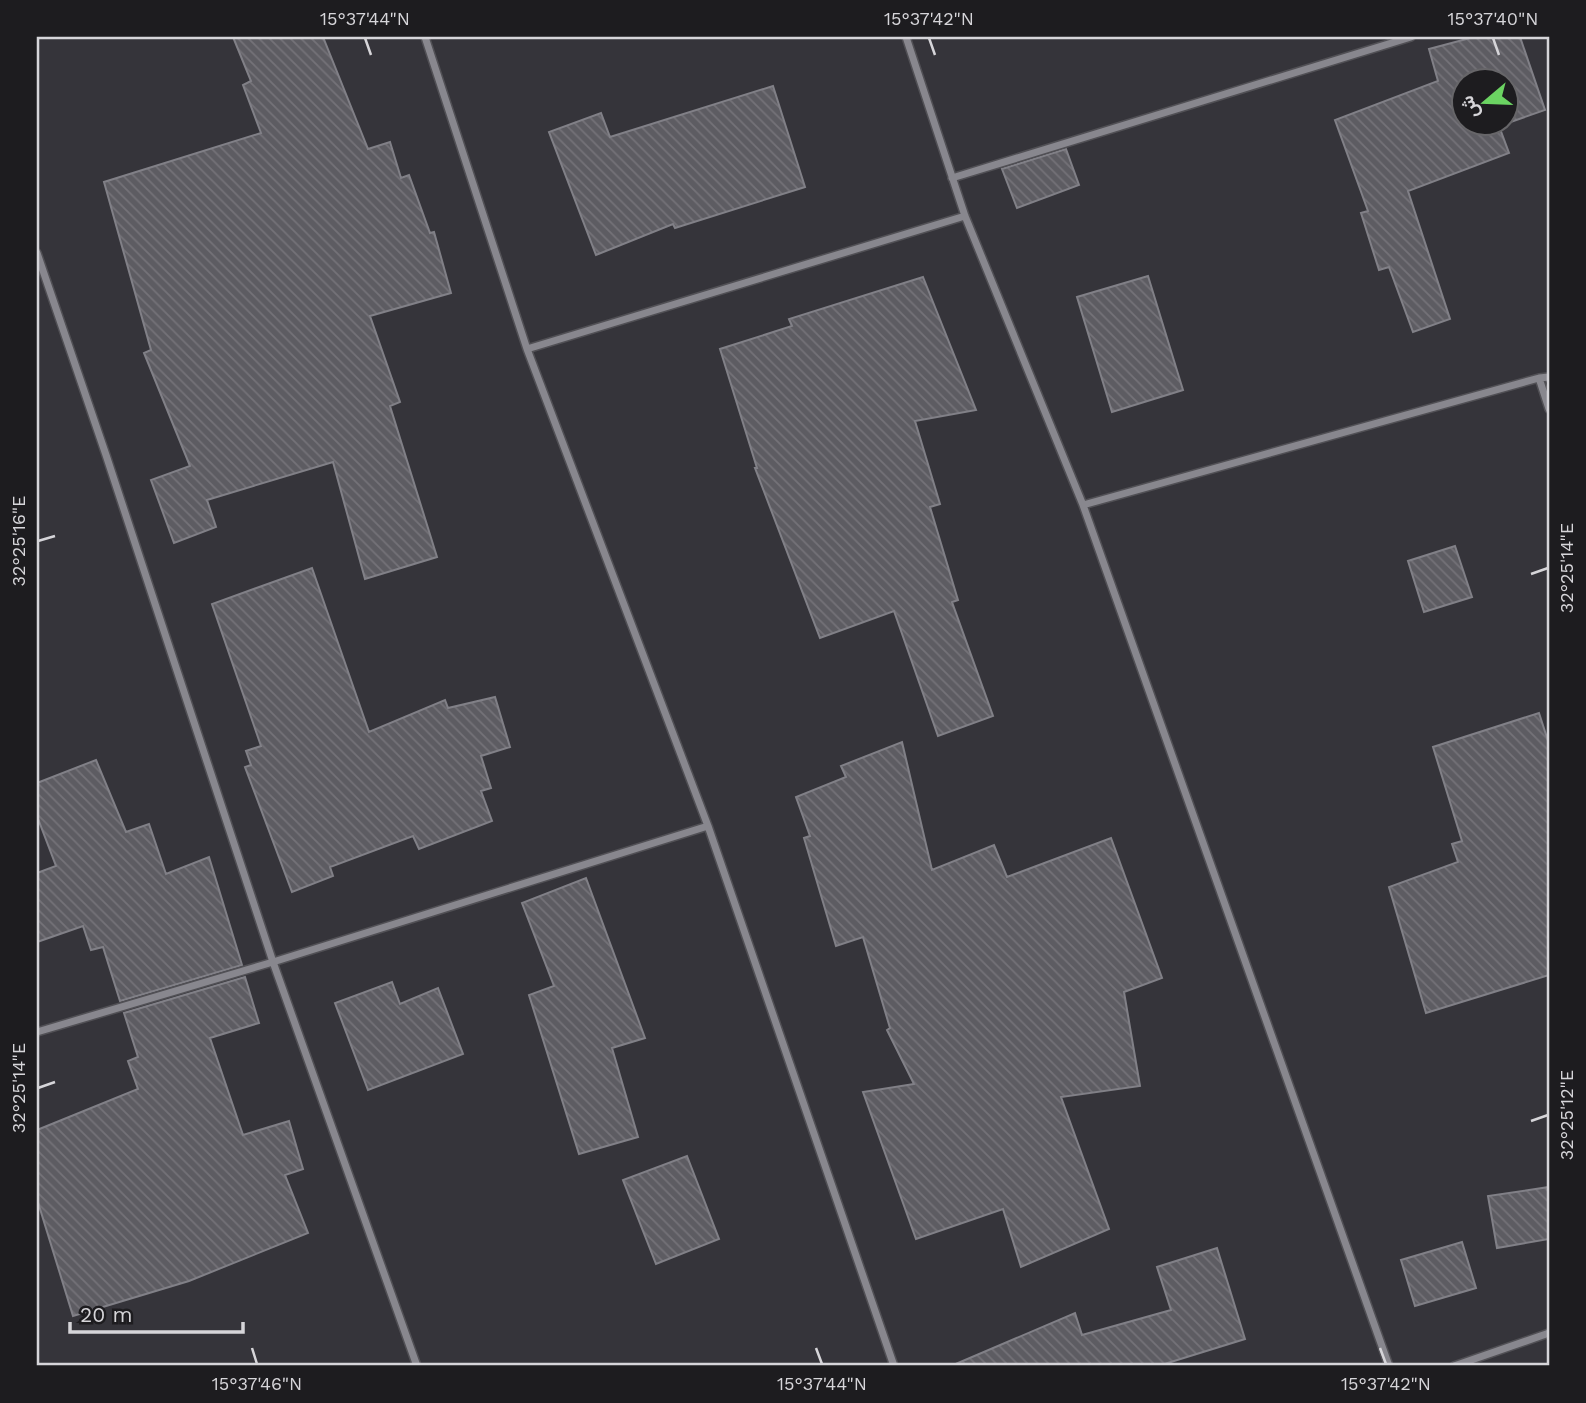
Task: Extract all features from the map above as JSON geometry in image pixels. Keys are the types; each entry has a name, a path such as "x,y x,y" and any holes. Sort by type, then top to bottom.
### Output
{"street":[{"path":"425,37 527,349 708,826 894,1366"},
{"path":"906,37 965,216 1083,505 1389,1366"},
{"path":"952,178 1411,37"},
{"path":"527,349 965,216"},
{"path":"37,253 272,962 417,1366"},
{"path":"1083,505 1549,377"},
{"path":"1539,378 1549,409"},
{"path":"37,1032 708,826"},
{"path":"1454,1366 1549,1333"}],"building":[{"path":"233,37 323,37 368,149 390,142 401,178 409,175 430,233 434,232 451,293 370,316 400,402 390,406 437,557 365,579 333,462 207,500 216,527 174,543 151,480 190,466 144,353 151,350 104,182 261,133 243,85 251,81"},
{"path":"1474,37 1520,37 1545,110 1520,119 1520,66 1450,66 1450,136 1503,136 1509,153 1408,191 1450,319 1413,332 1389,267 1379,270 1361,213 1368,211 1335,120 1438,81 1429,49"},
{"path":"773,86 805,187 675,228 673,224 596,255 549,132 601,113 610,137"},
{"path":"1066,149 1079,185 1017,208 1002,169"},
{"path":"1148,276 1183,390 1112,412 1077,297"},
{"path":"923,277 976,410 915,421 940,504 930,507 958,600 952,602 993,716 938,736 894,611 820,638 755,468 720,349 792,326 789,319"},
{"path":"1455,546 1472,597 1424,612 1408,561"},
{"path":"312,568 369,732 445,700 448,708 495,697 510,747 481,756 491,788 481,791 492,821 419,849 413,836 330,867 333,876 292,892 245,767 251,765 246,751 261,746 212,604"},
{"path":"1539,713 1549,744 1549,975 1426,1013 1389,887 1458,862 1452,844 1462,841 1433,747"},
{"path":"902,742 932,870 994,845 1007,877 1111,838 1162,978 1124,992 1140,1086 1061,1097 1109,1229 1021,1267 1003,1209 916,1239 863,1092 914,1084 887,1030 890,1028 863,937 836,946 804,838 810,836 796,797 846,777 841,766"},
{"path":"96,760 126,832 149,824 166,874 209,857 242,965 120,1001 103,947 91,950 83,926 37,942 37,873 56,866 37,816 37,783"},
{"path":"586,878 645,1038 612,1048 638,1137 579,1154 529,995 554,986 522,903"},
{"path":"245,977 259,1023 210,1038 243,1135 289,1121 303,1169 285,1175 308,1233 189,1281 73,1316 37,1199 37,1130 138,1089 128,1061 138,1057 124,1013"},
{"path":"392,982 400,1004 438,988 463,1054 368,1090 335,1003"},
{"path":"687,1156 719,1239 656,1264 623,1180"},
{"path":"1549,1187 1549,1239 1497,1248 1488,1196"},
{"path":"1462,1242 1476,1288 1415,1306 1401,1260"},
{"path":"1217,1248 1245,1339 1158,1366 951,1366 1075,1313 1082,1335 1171,1310 1157,1267"}]}
